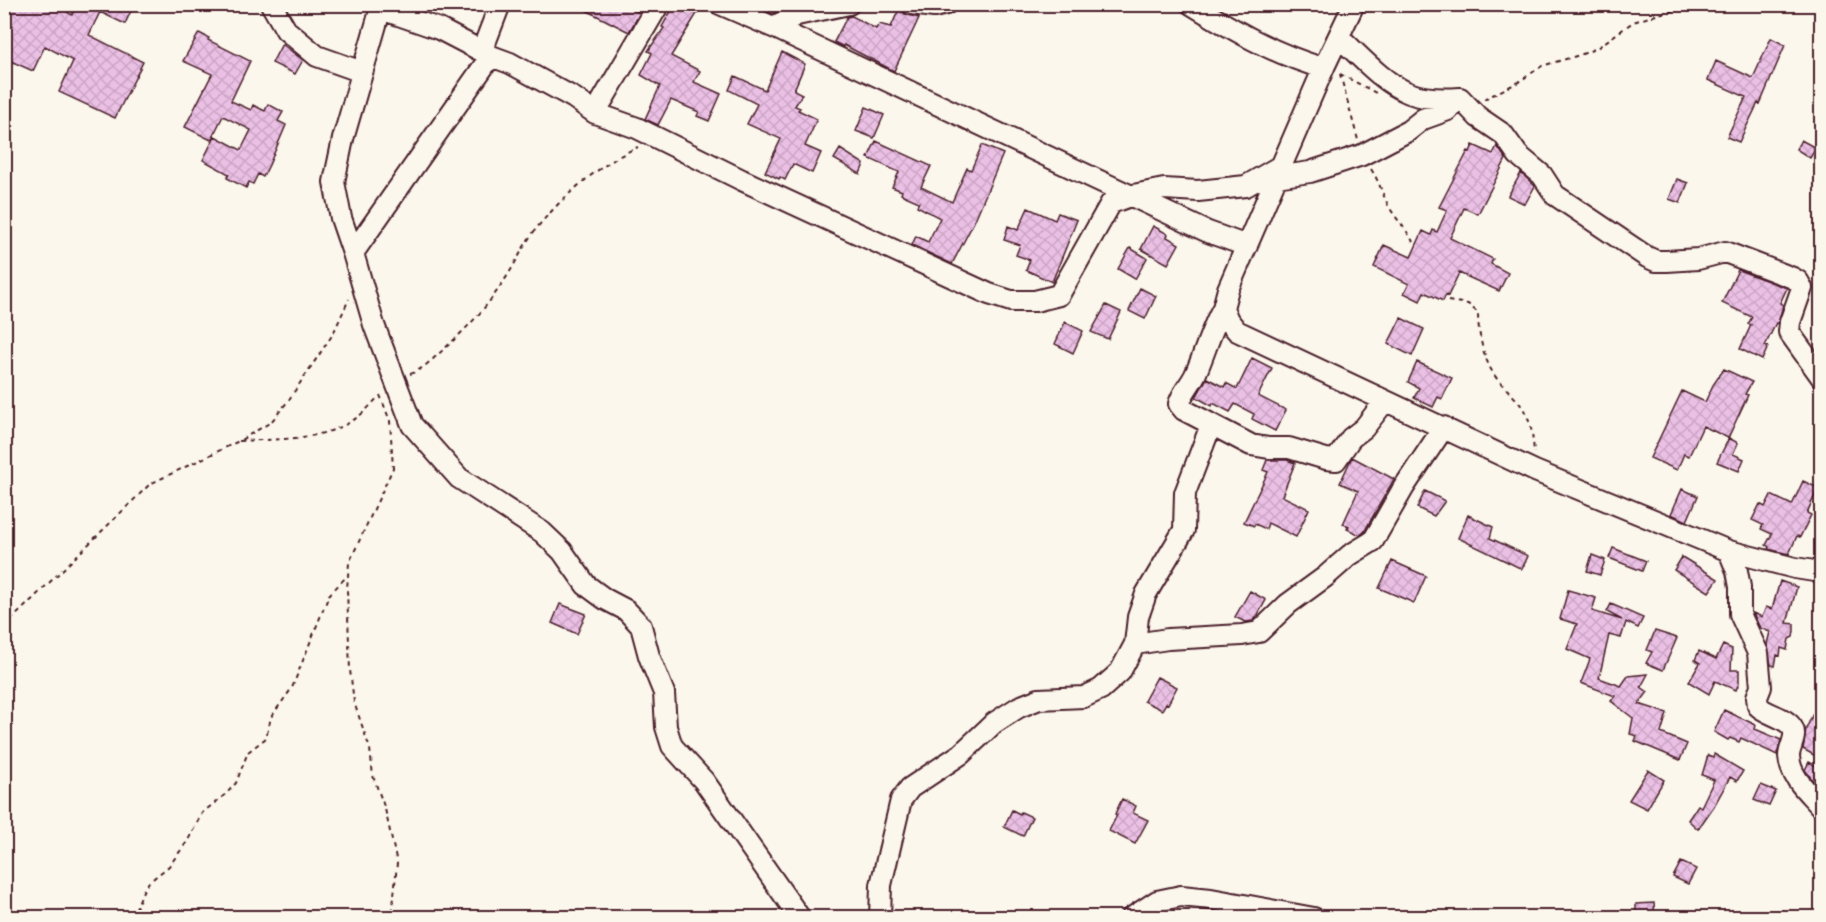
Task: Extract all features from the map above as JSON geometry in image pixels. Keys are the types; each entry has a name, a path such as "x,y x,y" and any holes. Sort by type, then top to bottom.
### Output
{"street":[{"path":"271,4 286,30 317,56 362,72"},
{"path":"353,253 487,53 500,4"},
{"path":"595,113 659,4"},
{"path":"720,4 1208,232 1247,246"},
{"path":"773,27 797,15 849,4"},
{"path":"912,4 934,7 946,4"},
{"path":"1191,4 1234,31 1284,56 1323,68"},
{"path":"1354,4 1323,68 1228,289 1222,308 1212,326 1194,376 1179,404 1184,410 1251,445 1289,448 1336,460 1351,438 1364,428 1385,401"},
{"path":"800,918 704,781 672,747 666,727 664,693 649,656 641,626 626,610 605,599 586,585 562,550 542,532 526,519 459,478 412,425 393,380 340,218 334,182 343,139 382,7 439,29 510,63 574,98 595,113 638,128 742,180 959,281 1011,301 1035,301 1059,295 1111,203 1133,195 1164,189 1198,191 1246,186 1279,171 1310,172 1362,155 1408,131 1423,119 1448,110 1460,98"},
{"path":"1339,37 1388,81 1409,93 1445,99 1460,98"},
{"path":"1460,98 1478,117 1503,134 1518,155 1542,175 1555,195 1647,257 1656,261 1667,261 1698,259 1725,252 1766,266 1798,281 1802,288 1789,329 1821,378"},
{"path":"1222,308 1237,331 1536,471 1729,551 1795,568 1814,571 1821,569"},
{"path":"880,918 881,885 901,800 910,788 961,754 994,723 1019,707 1039,699 1084,697 1101,689 1120,672 1135,644 1138,616 1146,594 1184,530 1185,493 1211,425"},
{"path":"1135,644 1259,632 1288,604 1350,555 1373,542 1410,477 1444,427"},
{"path":"1729,551 1737,571 1740,587 1740,614 1758,653 1761,687 1757,697 1758,706 1764,712 1792,727 1794,734 1789,758 1793,772 1821,808"},
{"path":"1131,918 1157,901 1181,896 1211,899 1314,918"}],"path":[{"path":"1460,98 1479,101 1491,96 1517,83 1542,66 1598,48 1633,22 1648,16 1710,4"},
{"path":"239,441 318,435 351,422 366,410 393,380 416,372 462,333 502,284 531,235 579,184 629,151 658,138"},
{"path":"4,627 150,484 239,441 272,422 333,334 359,274"},
{"path":"1448,301 1468,304 1478,313 1478,328 1484,351 1496,377 1525,411 1532,430 1536,471"},
{"path":"380,395 390,421 393,468 349,563 347,589 354,702 370,749 374,776 385,808 397,863 392,918"},
{"path":"132,918 149,882 169,866 187,842 202,813 236,783 248,752 266,738 271,717 292,688 329,595 348,575"}],"building":[{"path":"4,4 54,4 72,15 77,4 134,4 125,24 100,12 89,35 143,62 115,118 59,92 73,61 45,46 33,71 4,58"},
{"path":"574,4 624,4 640,13 629,32"},
{"path":"675,4 685,4 698,12 671,56 700,71 694,82 721,94 709,121 697,116 699,112 671,100 658,125 645,119 660,86 641,75 652,53 648,51 664,28 662,27"},
{"path":"752,4 791,4 773,14"},
{"path":"899,9 905,14 919,18 894,71 834,42 847,17 852,16 876,29 879,24 891,27"},
{"path":"199,33 209,38 208,40 250,61 231,101 251,110 253,105 265,111 268,104 283,112 278,121 286,125 269,165 263,177 258,174 253,184 249,182 246,188 227,178 229,174 203,160 215,136 241,150 251,130 223,116 211,140 185,127 212,74 183,61"},
{"path":"1771,38 1785,45 1760,104 1758,103 1739,142 1727,137 1746,97 1708,80 1716,61 1753,78"},
{"path":"282,44 303,60 295,74 272,63"},
{"path":"782,52 805,64 794,90 802,94 795,106 800,108 798,110 817,119 805,146 821,153 812,173 793,164 785,180 765,172 781,139 747,124 757,104 729,90 735,76 765,90"},
{"path":"866,107 884,115 874,138 856,131"},
{"path":"1801,140 1816,148 1810,158 1796,149"},
{"path":"876,141 931,166 921,187 952,202 967,168 971,170 982,145 1003,154 974,222 952,264 912,245 916,236 928,242 940,218 917,206 919,202 892,187 899,172 868,158"},
{"path":"1473,145 1493,154 1497,146 1506,159 1478,214 1464,208 1450,238 1493,259 1491,264 1508,273 1499,291 1459,273 1448,296 1446,295 1443,301 1424,292 1420,301 1404,293 1409,284 1374,267 1384,245 1411,257 1423,231 1431,235 1433,230 1437,232 1447,210 1439,207"},
{"path":"840,149 864,164 860,174 834,159"},
{"path":"1521,173 1535,186 1525,204 1508,196"},
{"path":"1677,179 1688,183 1680,203 1669,199"},
{"path":"1028,208 1055,220 1058,213 1077,220 1052,282 1026,270 1030,260 1016,255 1020,245 1004,240 1008,226 1018,230"},
{"path":"1153,226 1168,234 1167,237 1179,244 1168,264 1141,249"},
{"path":"1130,248 1147,258 1135,279 1118,269"},
{"path":"1738,270 1787,288 1780,303 1783,305 1778,324 1776,323 1765,346 1768,347 1762,360 1740,349 1751,325 1748,324 1752,317 1722,303"},
{"path":"1140,288 1156,296 1145,319 1129,311"},
{"path":"1106,305 1121,312 1108,339 1091,332"},
{"path":"1401,318 1424,329 1412,356 1388,344"},
{"path":"1065,322 1083,331 1073,353 1055,344"},
{"path":"1252,358 1272,368 1258,396 1286,410 1275,431 1252,419 1254,414 1235,404 1230,412 1196,397 1207,378 1224,387 1226,383 1237,389"},
{"path":"1417,362 1452,378 1442,399 1438,397 1433,407 1414,398 1419,388 1408,382"},
{"path":"1724,369 1752,382 1728,438 1703,426 1689,456 1684,454 1677,470 1650,458 1682,391 1705,402"},
{"path":"1729,438 1738,443 1733,454 1744,459 1739,471 1717,462"},
{"path":"1352,457 1394,479 1364,532 1360,535 1347,529 1349,526 1343,524 1358,491 1340,483"},
{"path":"1267,460 1287,460 1295,463 1282,496 1309,509 1296,537 1268,523 1266,529 1244,522 1268,472 1263,470"},
{"path":"1803,481 1818,488 1807,513 1811,515 1800,537 1797,536 1789,554 1768,549 1766,545 1772,534 1761,529 1763,525 1752,520 1760,504 1765,507 1771,495 1792,505"},
{"path":"1682,489 1698,496 1687,521 1671,514"},
{"path":"1425,491 1445,501 1434,516 1417,508"},
{"path":"1468,515 1493,527 1490,538 1528,556 1522,569 1458,538"},
{"path":"1613,548 1646,561 1642,571 1609,558"},
{"path":"1592,555 1605,560 1600,575 1587,571"},
{"path":"1682,557 1718,579 1709,592 1674,570"},
{"path":"1392,561 1426,576 1414,603 1379,588"},
{"path":"1780,581 1797,587 1787,623 1794,624 1793,637 1789,639 1787,650 1781,648 1775,666 1771,665 1767,644 1770,632 1760,628 1753,613 1762,617 1766,607 1772,609"},
{"path":"1568,590 1596,598 1592,611 1622,620 1607,612 1611,604 1643,618 1638,628 1626,622 1621,638 1609,635 1599,678 1621,686 1628,676 1648,674 1641,687 1648,692 1639,704 1667,713 1661,733 1687,744 1680,760 1635,741 1637,736 1630,734 1633,718 1611,701 1615,696 1581,683 1590,659 1567,649 1577,624 1560,619"},
{"path":"1250,591 1266,600 1256,618 1245,622 1235,617"},
{"path":"560,604 586,614 577,634 552,623"},
{"path":"1655,631 1677,638 1663,670 1646,663 1652,652 1647,650"},
{"path":"1723,645 1732,649 1731,670 1739,670 1739,683 1736,690 1715,681 1709,694 1689,682 1700,663 1695,660 1699,651 1716,659"},
{"path":"1157,677 1177,687 1162,710 1144,701"},
{"path":"1821,696 1821,759 1803,749 1806,729"},
{"path":"1724,710 1756,725 1755,729 1781,740 1777,755 1741,738 1739,742 1730,738 1728,740 1714,732"},
{"path":"1714,754 1743,771 1737,781 1730,777 1698,829 1688,820 1698,805 1701,807 1714,780 1702,775 1708,755 1713,757"},
{"path":"1809,762 1821,769 1821,788 1805,770"},
{"path":"1648,770 1664,780 1647,809 1629,800"},
{"path":"1761,785 1776,791 1769,806 1754,800"},
{"path":"1122,799 1136,806 1133,813 1148,820 1135,844 1109,831"},
{"path":"1012,810 1032,817 1023,836 1004,827"},
{"path":"1681,862 1696,869 1688,884 1673,877"},
{"path":"1654,903 1655,918 1636,918 1636,904"}]}
